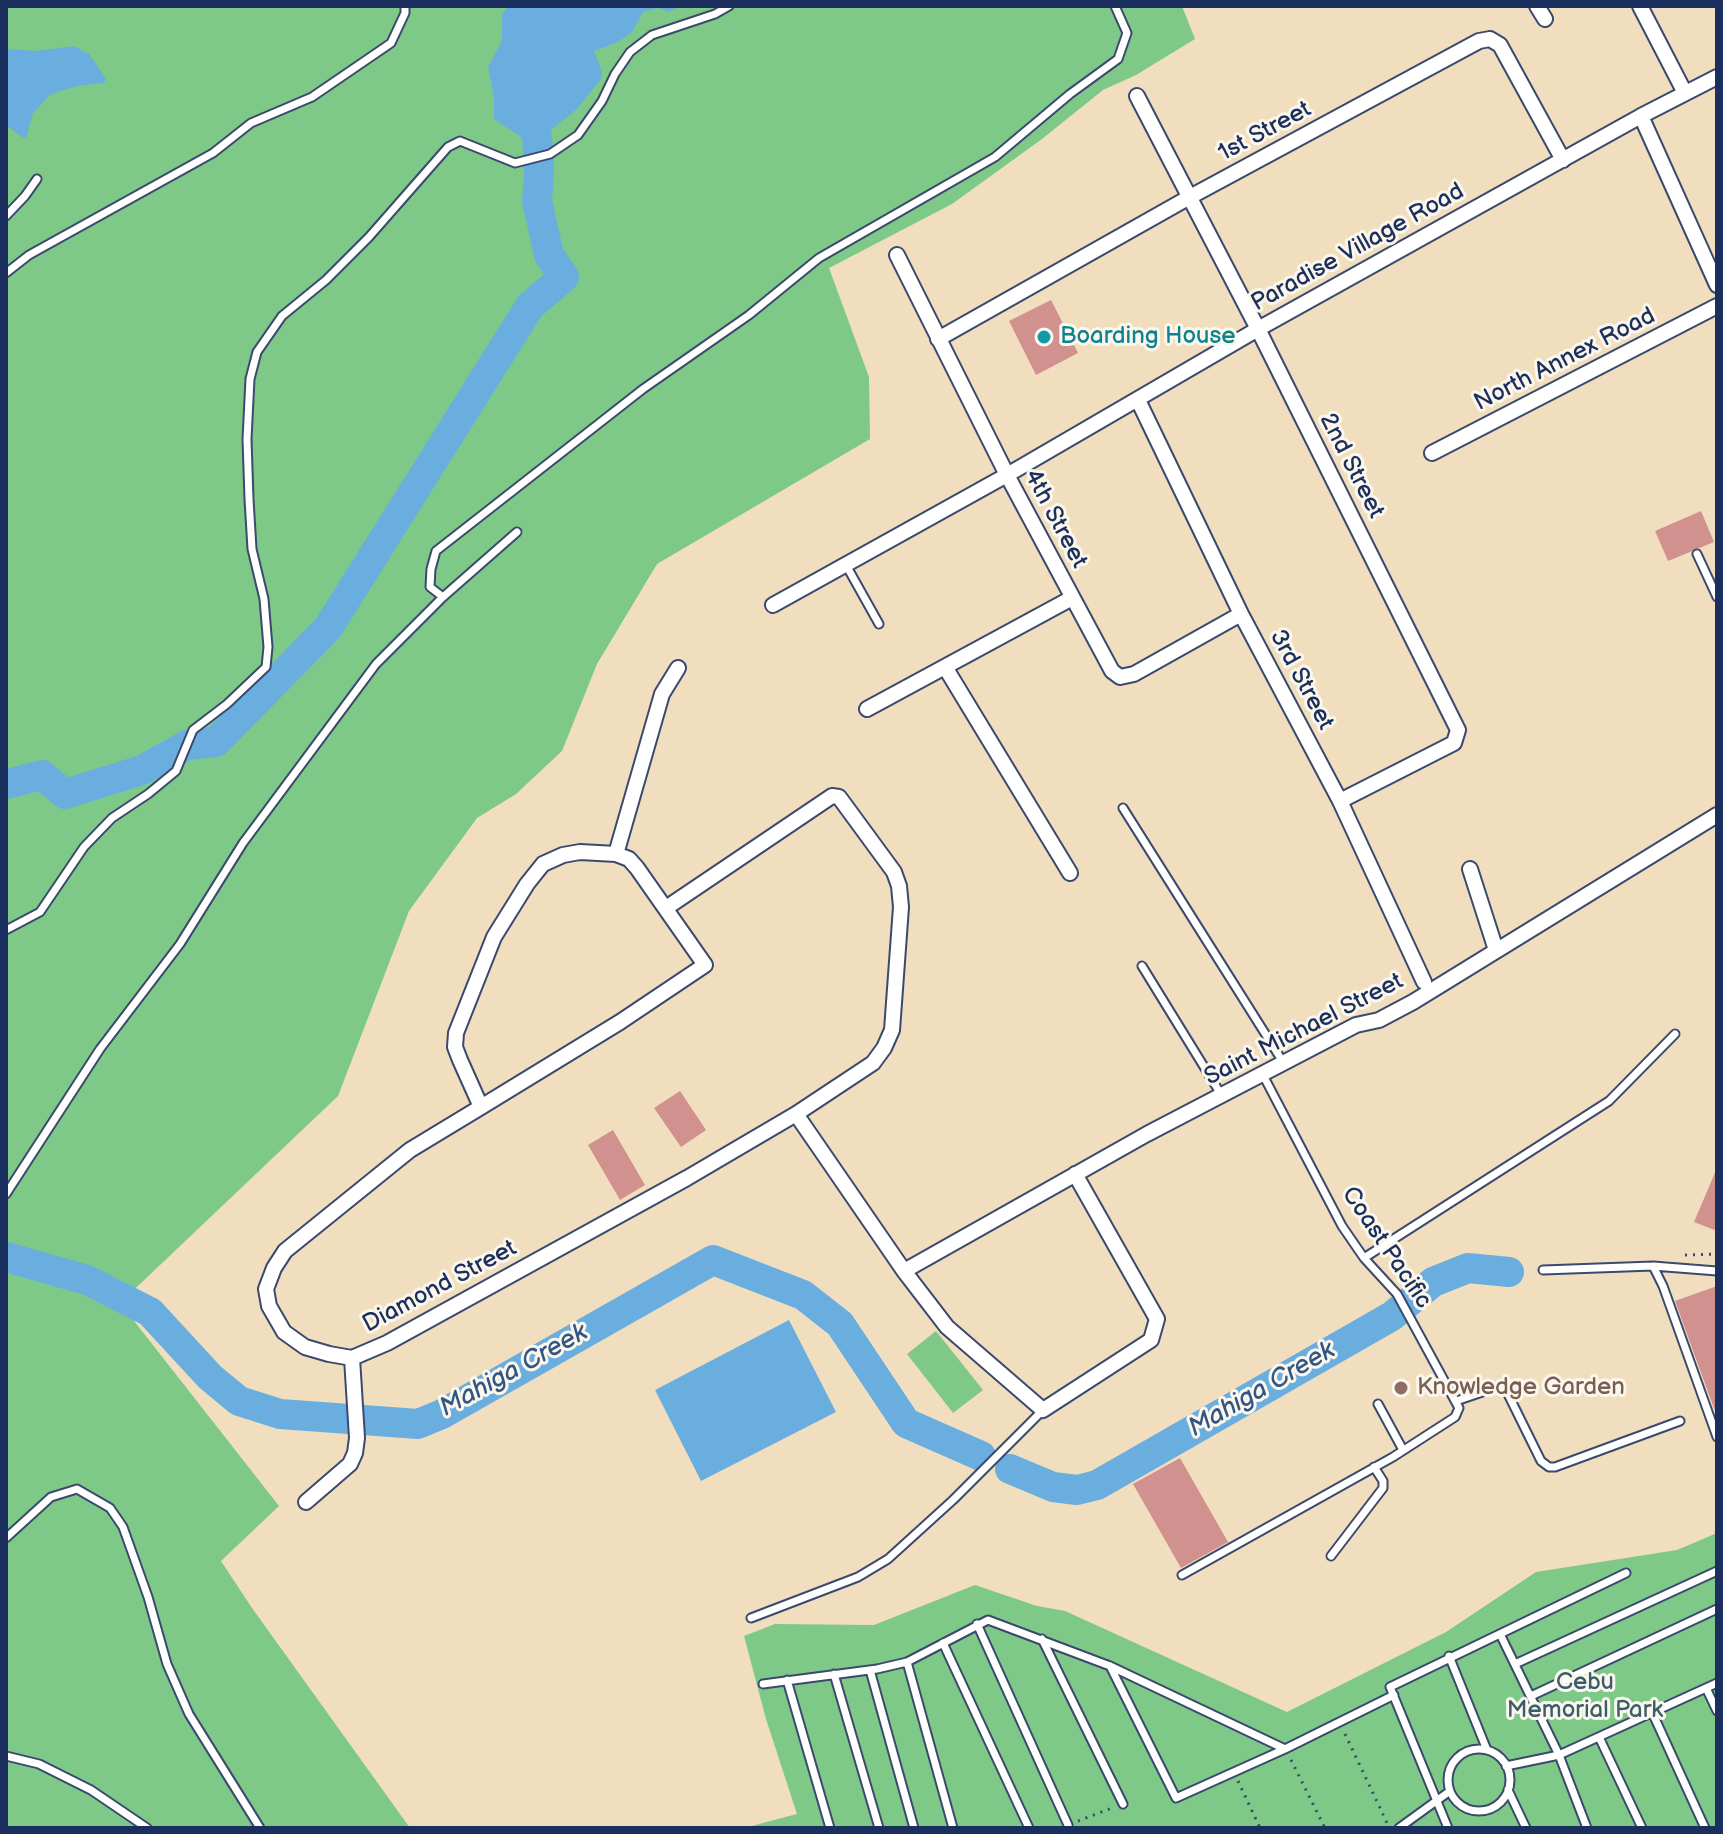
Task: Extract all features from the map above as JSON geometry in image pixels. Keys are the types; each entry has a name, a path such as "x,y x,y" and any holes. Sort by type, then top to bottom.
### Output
{"street":[{"path":"1640,6 1685,93"},
{"name":"1st Street","path":"938,339 1188,198 1479,41 1490,39 1500,45 1563,160"},
{"name":"Paradise Village Road","path":"773,605 1007,475 1258,329 1717,77"},
{"name":"2nd Street","path":"1137,96 1258,329 1458,730 1454,743 1340,801"},
{"path":"1641,116 1717,285"},
{"name":"4th Street","path":"897,255 1007,475 1112,671 1120,677 1134,674 1241,614"},
{"name":"North Annex Road","path":"1432,453 1717,306"},
{"name":"3rd Street","path":"1138,400 1241,614 1340,801 1424,982"},
{"path":"867,709 1072,598"},
{"path":"945,667 1070,873"},
{"path":"616,854 662,694 678,668"},
{"name":"Diamond Street","path":"836,795 894,872 899,886 901,907 892,1030 884,1048 873,1063 796,1114 687,1178 387,1343 352,1358 305,1347 284,1332 269,1306 266,1289 285,1251 410,1150 620,1022 702,968 704,961 666,908 836,795"},
{"name":"Saint Michael Street","path":"904,1271 1075,1174 1356,1025 1379,1020 1717,815"},
{"path":"481,1107 455,1047 456,1033 494,937 543,864 580,852 616,854 629,859 666,908"},
{"path":"1470,869 1496,950"},
{"path":"796,1114 904,1271 947,1327 1043,1410 1151,1340 1157,1319 1075,1174"},
{"path":"306,1502 350,1464 355,1453 357,1438 352,1358"}],"lane":[{"path":"6,273 29,255 213,153 251,123 312,97 391,43 405,13 405,6"},
{"path":"6,930 40,912 84,847 112,818 176,771 193,730 227,704 266,667 265,611 252,549 248,469 250,379 257,352 282,316 326,280 369,237 448,147 460,141 515,163 550,154 578,135 630,52 652,35 729,6"},
{"path":"443,597 430,587 436,551 643,389 749,315 819,258 995,157 1070,94 1118,59 1127,33 1115,6"},
{"path":"6,216 37,179"},
{"path":"6,1194 100,1049 180,944 253,830 376,664 443,597 517,532"},
{"path":"1697,554 1717,597"},
{"path":"846,565 879,624"},
{"path":"1123,808 1284,1064"},
{"path":"1142,966 1222,1096"},
{"path":"1364,1258 1609,1101 1675,1034"},
{"name":"Coast Pacific","path":"1263,1075 1342,1226 1364,1258 1397,1294 1456,1401"},
{"path":"1653,1266 1717,1437"},
{"path":"1543,1270 1653,1266 1717,1271"},
{"path":"1182,1575 1374,1467 1455,1417 1459,1408 1456,1401 1497,1387 1505,1388 1541,1461 1549,1467 1680,1421"},
{"path":"1378,1404 1403,1450"},
{"path":"751,1618 858,1577 888,1559 953,1500 1043,1410"},
{"path":"1331,1556 1383,1488 1383,1481 1374,1467"},
{"path":"6,1538 51,1497 77,1489 110,1508 123,1527 167,1664 189,1714 260,1828"},
{"path":"1515,1664 1717,1571"},
{"path":"1448,1828 1390,1687 1626,1573"},
{"path":"1531,1696 1717,1609"},
{"path":"763,1684 907,1662 988,1620 1110,1666 1285,1749"},
{"path":"977,1624 1068,1825"},
{"path":"1500,1634 1559,1755 1587,1828"},
{"path":"1042,1639 1123,1804"},
{"path":"943,1643 1029,1828"},
{"path":"1449,1656 1487,1750"},
{"path":"907,1662 953,1828"},
{"path":"1110,1666 1176,1798 1394,1695"},
{"path":"870,1670 914,1828"},
{"path":"834,1674 879,1828"},
{"path":"787,1680 830,1828"},
{"path":"1506,1766 1559,1755 1717,1683"},
{"path":"1706,1688 1717,1711"},
{"path":"1652,1712 1705,1828"},
{"path":"1599,1737 1642,1828"},
{"path":"1508,1790 1493,1807 1479,1811 1465,1807 1450,1791 1448,1775 1456,1760 1470,1750 1487,1750 1495,1754 1506,1766 1508,1790 1526,1828"},
{"path":"6,1756 39,1764 91,1790 147,1828"},
{"path":"1399,1828 1450,1791"}],"path":[{"path":"1339,1722 1390,1828"},
{"path":"1285,1749 1325,1828"},
{"path":"1234,1772 1260,1828"},
{"path":"1068,1825 1123,1804"}],"green space":[{"path":"6,6 1182,6 1195,39 1136,75 1103,90 952,204 829,268 869,377 870,439 657,564 597,664 562,751 516,794 477,818 409,911 338,1096 120,1303 279,1506 221,1561 410,1828 6,1828"},
{"path":"936,1331 983,1390 953,1413 907,1354"},
{"name":"Cebu Memorial Park","path":"1717,1533 1717,1828 744,1828 797,1814 766,1719 744,1636 775,1624 874,1625 975,1585 1037,1606 1065,1611 1287,1712 1446,1632 1536,1572 1677,1550"}],"water":[{"path":"509,6 681,6 669,12 658,8 643,12 632,32 618,42 594,51 602,72 601,79 577,109 548,132 524,139 494,119 494,98 488,67 502,41 502,14"},
{"path":"74,46 89,54 106,79 104,83 77,86 51,94 33,113 26,138 22,137 6,125 6,49 37,51"},
{"path":"789,1320 836,1412 701,1481 655,1390"}],"building":[{"name":"Boarding House","path":"1051,300 1078,353 1036,375 1009,321"},
{"path":"1701,511 1714,542 1668,561 1655,531"},
{"path":"680,1091 706,1130 681,1147 654,1108"},
{"path":"613,1130 645,1185 620,1200 588,1145"},
{"path":"1717,1168 1717,1231 1694,1222"},
{"path":"1717,1286 1717,1413 1716,1414 1675,1301"},
{"path":"1180,1458 1228,1542 1181,1568 1133,1484"}],"waterway":[{"path":"6,784 42,775 65,794 142,770 187,745 216,742 328,628 530,306 564,277 549,255 537,201 537,136"},
{"name":"Mahiga Creek","path":"6,1257 87,1280 150,1312 210,1377 239,1401 280,1414 418,1424 442,1414 713,1260 803,1295 840,1324 906,1423 981,1456"},
{"name":"Mahiga Creek","path":"1010,1469 1053,1487 1077,1490 1097,1485 1392,1316 1433,1282 1468,1268 1509,1272"}],"place":[{"name":"Boarding House","path":"1044,337"},
{"name":"Knowledge Garden","path":"1401,1388"}]}
